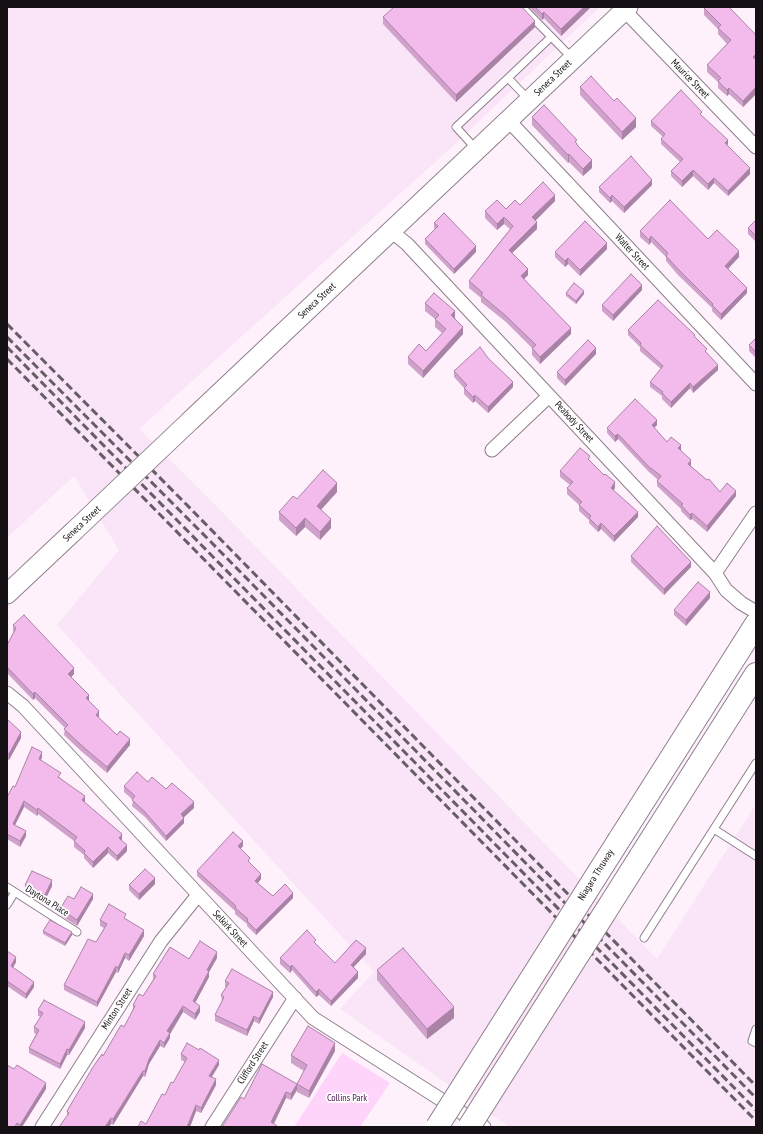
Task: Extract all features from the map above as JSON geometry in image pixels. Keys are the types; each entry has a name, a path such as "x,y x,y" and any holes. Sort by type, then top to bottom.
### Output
{"highway":[{"name":"Niagara Thruway","path":"437,1127 756,624"},
{"path":"470,1127 756,674"}],"main road":[{"name":"Seneca Street","path":"7,594 626,9"}],"street":[{"name":"Maurice Street","path":"626,9 756,147"},
{"name":"Walter Street","path":"509,121 756,384"},
{"name":"Peabody Street","path":"391,231 407,244 715,573 726,590 741,603 756,612"},
{"path":"492,450 549,396"},
{"path":"715,573 756,514"},
{"name":"Selkirk Street","path":"7,693 23,706 313,1018 484,1127"},
{"name":"Minton Street","path":"42,1127 161,941 198,895"},
{"name":"Clifford Street","path":"212,1127 295,998"}],"lane":[{"path":"522,7 573,59"},
{"path":"478,150 456,127 551,36"},
{"path":"508,78 530,100"},
{"path":"644,938 756,763"},
{"path":"714,828 756,856"},
{"name":"Daytona Place","path":"7,887 77,932"},
{"path":"7,905 14,892"},
{"path":"756,1030 752,1041 756,1043"}],"shaded area":[{"path":"7,7 600,7 453,146 139,429 227,517 657,959 756,804 756,1127 509,1127 340,1009 374,972 57,625 119,550 74,476 7,538"}],"green space":[{"name":"Collins Park","path":"342,1053 390,1083 360,1127 294,1127"}],"building":[{"path":"394,7 522,7 535,21 456,95 383,17"},
{"path":"535,7 584,7 561,29 544,12 542,14"},
{"path":"729,7 756,35 756,54 753,57 756,60 756,87 743,101 729,88 727,90 718,81 721,78 707,65 731,40 718,28 721,25 704,8"},
{"path":"591,76 614,101 617,98 636,118 622,132 580,87"},
{"path":"681,90 702,112 700,114 728,140 725,143 750,168 728,191 714,178 708,184 693,170 682,181 671,171 683,159 661,139 665,134 651,121"},
{"path":"544,105 577,140 575,141 578,146 592,160 583,169 532,117"},
{"path":"631,156 652,180 624,207 612,195 610,198 599,187"},
{"path":"543,182 555,195 532,217 537,222 509,250 528,269 521,276 571,328 540,357 532,348 536,345 506,316 481,295 483,293 469,281 513,226 504,217 497,224 485,211 497,200 506,209 515,200 520,205"},
{"path":"670,200 708,239 717,230 739,251 725,266 747,288 721,314 666,256 668,253 651,236 649,240 640,231"},
{"path":"444,213 476,246 454,269 425,239 438,226 434,223"},
{"path":"756,220 756,236 748,228"},
{"path":"585,221 607,243 580,270 568,258 565,261 555,252"},
{"path":"631,274 642,285 613,315 602,305"},
{"path":"574,283 584,291 576,301 566,293"},
{"path":"434,293 455,311 451,315 463,327 423,371 408,357 419,344 426,351 446,329 435,319 439,315 425,303"},
{"path":"658,300 695,335 694,336 707,349 705,351 718,365 693,387 690,383 671,402 662,393 663,392 650,382 663,366 640,345 641,343 628,330"},
{"path":"756,338 756,352 749,345"},
{"path":"588,340 596,348 565,380 557,372"},
{"path":"480,347 488,358 513,382 488,407 475,395 473,397 464,388 467,385 454,371"},
{"path":"635,399 657,420 652,425 667,442 671,437 681,445 678,448 691,460 688,464 707,480 709,479 720,492 727,483 736,491 707,526 692,513 690,515 681,505 683,504 657,481 661,476 648,466 618,434 615,436 607,428"},
{"path":"580,448 590,456 588,459 604,475 605,474 615,482 611,488 638,512 614,536 601,523 598,527 589,518 591,516 579,505 582,502 567,488 573,482 560,471"},
{"path":"323,470 337,483 317,506 331,519 320,532 305,518 296,528 279,512 293,496 297,499"},
{"path":"657,526 691,562 664,589 631,556"},
{"path":"698,582 710,592 686,620 674,610"},
{"path":"24,615 74,668 68,674 89,695 86,698 99,711 96,715 117,735 120,731 130,739 107,767 64,729 68,725 35,692 33,694 7,667 7,645 16,628 13,625"},
{"path":"7,719 21,732 9,754 7,753"},
{"path":"32,747 42,752 39,759 61,773 58,777 85,796 82,800 122,834 119,838 127,845 117,856 108,847 93,862 84,853 85,851 74,841 77,837 38,808 37,810 24,801 13,824 26,831 20,841 7,834 7,797 13,786 15,787"},
{"path":"137,772 148,782 152,777 166,789 172,783 194,802 181,814 184,818 166,836 145,812 132,800 135,796 124,786"},
{"path":"233,832 243,841 238,846 250,858 248,861 261,874 255,881 273,896 285,884 293,893 256,930 247,921 248,919 235,908 236,906 197,871"},
{"path":"145,869 155,878 139,894 129,885"},
{"path":"32,871 52,880 45,895 25,885"},
{"path":"81,887 93,894 77,920 60,909 68,896 74,899"},
{"path":"109,904 126,914 124,918 144,930 129,955 125,953 118,968 116,966 97,1002 64,985 88,939 96,942 107,924 100,920"},
{"path":"50,920 72,932 65,943 43,931"},
{"path":"307,930 316,940 314,942 335,963 356,940 366,948 351,965 358,972 331,1001 319,989 316,992 292,965 290,967 280,958"},
{"path":"200,941 217,952 193,1001 200,1006 195,1014 183,1006 167,1031 170,1033 164,1043 160,1040 149,1059 145,1071 143,1071 113,1119 111,1118 105,1127 59,1127 69,1113 67,1111 93,1067 102,1054 103,1056 121,1025 124,1027 135,1006 133,1005 139,994 143,996 156,976 153,974 170,947 189,959"},
{"path":"403,948 454,1007 427,1029 377,970"},
{"path":"7,951 16,957 11,966 34,982 26,994 7,981"},
{"path":"232,969 273,992 259,1019 254,1016 247,1030 215,1015 224,997 221,995 229,983 225,981"},
{"path":"44,1000 85,1022 69,1050 67,1049 60,1064 29,1048 39,1030 34,1027 43,1013 38,1010"},
{"path":"308,1026 335,1043 309,1091 297,1084 307,1065 291,1055"},
{"path":"187,1043 199,1050 200,1048 219,1060 209,1076 216,1079 201,1108 196,1105 187,1127 138,1127 141,1121 146,1124 162,1094 165,1095 171,1082 173,1083 187,1058 181,1054"},
{"path":"262,1064 297,1084 291,1094 286,1092 271,1122 277,1126 222,1127 241,1097 244,1099"},
{"path":"7,1065 14,1069 17,1065 46,1083 20,1125 17,1123 15,1127 7,1127"}],"railway":[{"path":"7,324 184,502 756,1086"},
{"path":"7,337 211,542 756,1098"},
{"path":"7,347 756,1110"},
{"path":"7,359 756,1121"}]}
